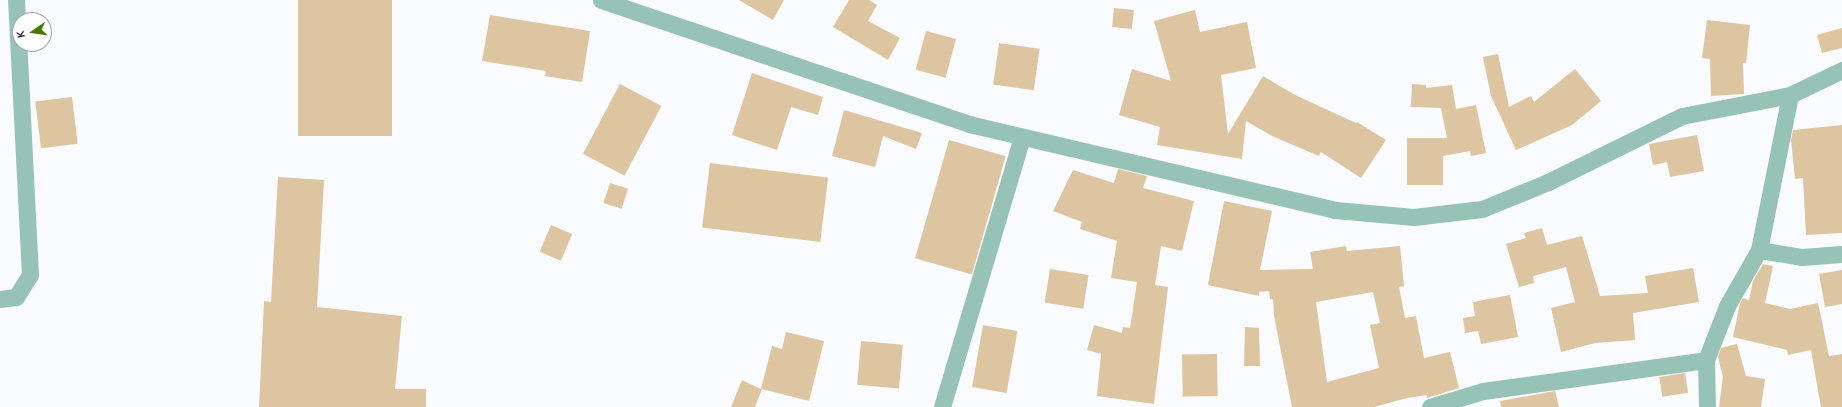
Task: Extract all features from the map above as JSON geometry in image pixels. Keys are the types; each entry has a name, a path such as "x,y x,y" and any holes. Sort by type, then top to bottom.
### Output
{"street":[{"path":"0,299 16,297 30,275 16,0"},
{"path":"601,0 969,124 1335,210 1414,217 1482,209 1548,182 1682,116 1790,94 1842,70"},
{"path":"1707,407 1706,360 1727,306 1759,250 1790,94"},
{"path":"942,407 1022,137"},
{"path":"1759,250 1802,257 1842,254"},
{"path":"1430,407 1483,391 1706,360"}],"building":[{"path":"298,0 392,0 392,136 298,136"},
{"path":"739,0 784,0 773,20"},
{"path":"849,0 869,0 877,5 868,21 900,38 888,60 833,27"},
{"path":"1114,8 1134,10 1132,29 1112,27"},
{"path":"1195,10 1200,32 1247,22 1256,68 1221,75 1228,134 1263,76 1295,95 1356,123 1357,122 1386,140 1361,178 1321,152 1319,156 1272,136 1246,121 1242,159 1157,145 1160,127 1119,115 1132,69 1171,81 1154,21"},
{"path":"490,15 590,31 582,82 545,76 546,71 482,61"},
{"path":"1707,20 1750,25 1746,63 1743,63 1744,94 1711,96 1710,59 1702,58"},
{"path":"1842,28 1842,48 1822,53 1817,35"},
{"path":"926,31 956,39 946,78 916,70"},
{"path":"999,43 1040,49 1034,90 993,85"},
{"path":"1498,54 1509,107 1531,96 1534,102 1575,69 1601,101 1572,125 1516,150 1491,96 1483,57"},
{"path":"752,73 823,97 818,115 791,107 777,150 732,135"},
{"path":"620,84 661,106 624,176 583,154"},
{"path":"1412,84 1426,85 1426,88 1452,85 1456,109 1476,105 1486,153 1471,156 1470,151 1443,156 1443,185 1407,185 1407,138 1447,138 1441,108 1411,107"},
{"path":"72,97 78,144 41,148 35,102"},
{"path":"844,110 922,133 916,149 883,136 875,167 832,156"},
{"path":"1842,125 1842,233 1806,235 1803,178 1795,179 1791,140 1793,130"},
{"path":"1697,135 1704,171 1670,177 1667,162 1653,165 1649,144"},
{"path":"949,140 1006,156 972,274 915,258"},
{"path":"710,163 828,178 820,242 702,228"},
{"path":"1118,169 1147,176 1143,188 1194,201 1182,251 1161,246 1155,285 1168,287 1154,404 1097,396 1101,354 1087,350 1094,325 1122,333 1123,327 1130,328 1137,282 1111,278 1117,241 1080,229 1082,222 1053,211 1073,170 1114,183"},
{"path":"278,177 324,180 317,307 402,316 395,389 426,389 426,407 259,407 264,301 271,302"},
{"path":"610,183 628,189 622,209 604,203"},
{"path":"1224,201 1272,211 1260,270 1313,269 1310,252 1346,246 1347,251 1400,246 1404,286 1399,287 1405,318 1416,316 1424,358 1450,352 1459,388 1427,398 1427,395 1407,398 1374,407 1292,407 1274,316 1273,299 1270,299 1269,291 1259,292 1259,296 1208,285","holes":["1373,292 1380,323 1370,325 1379,368 1327,382 1316,302"]},
{"path":"551,225 572,234 561,261 540,252"},
{"path":"1542,228 1547,245 1582,236 1600,296 1648,293 1645,276 1693,268 1699,302 1633,313 1635,340 1595,343 1561,352 1551,308 1575,302 1566,267 1533,276 1534,283 1519,287 1506,244 1526,238 1524,233"},
{"path":"1763,264 1773,266 1765,303 1790,309 1818,303 1829,356 1842,354 1842,407 1821,407 1811,350 1788,355 1787,350 1733,337 1740,303 1743,298 1749,300 1753,281"},
{"path":"1050,269 1089,275 1083,309 1045,303"},
{"path":"1842,270 1842,304 1825,307 1819,274"},
{"path":"1510,295 1518,337 1481,344 1478,331 1465,333 1463,318 1475,316 1473,302"},
{"path":"983,325 1017,331 1007,393 972,387"},
{"path":"1245,327 1259,328 1260,366 1244,366"},
{"path":"786,332 824,341 809,401 762,389 755,407 731,407 742,380 761,389 772,346 782,349"},
{"path":"861,341 903,345 899,388 857,385"},
{"path":"1737,344 1746,376 1765,379 1761,407 1719,407 1723,377 1718,357 1721,348"},
{"path":"1217,354 1218,396 1183,397 1182,355"},
{"path":"1685,373 1688,393 1662,397 1659,377"},
{"path":"1555,391 1559,407 1501,407 1500,401"}]}
